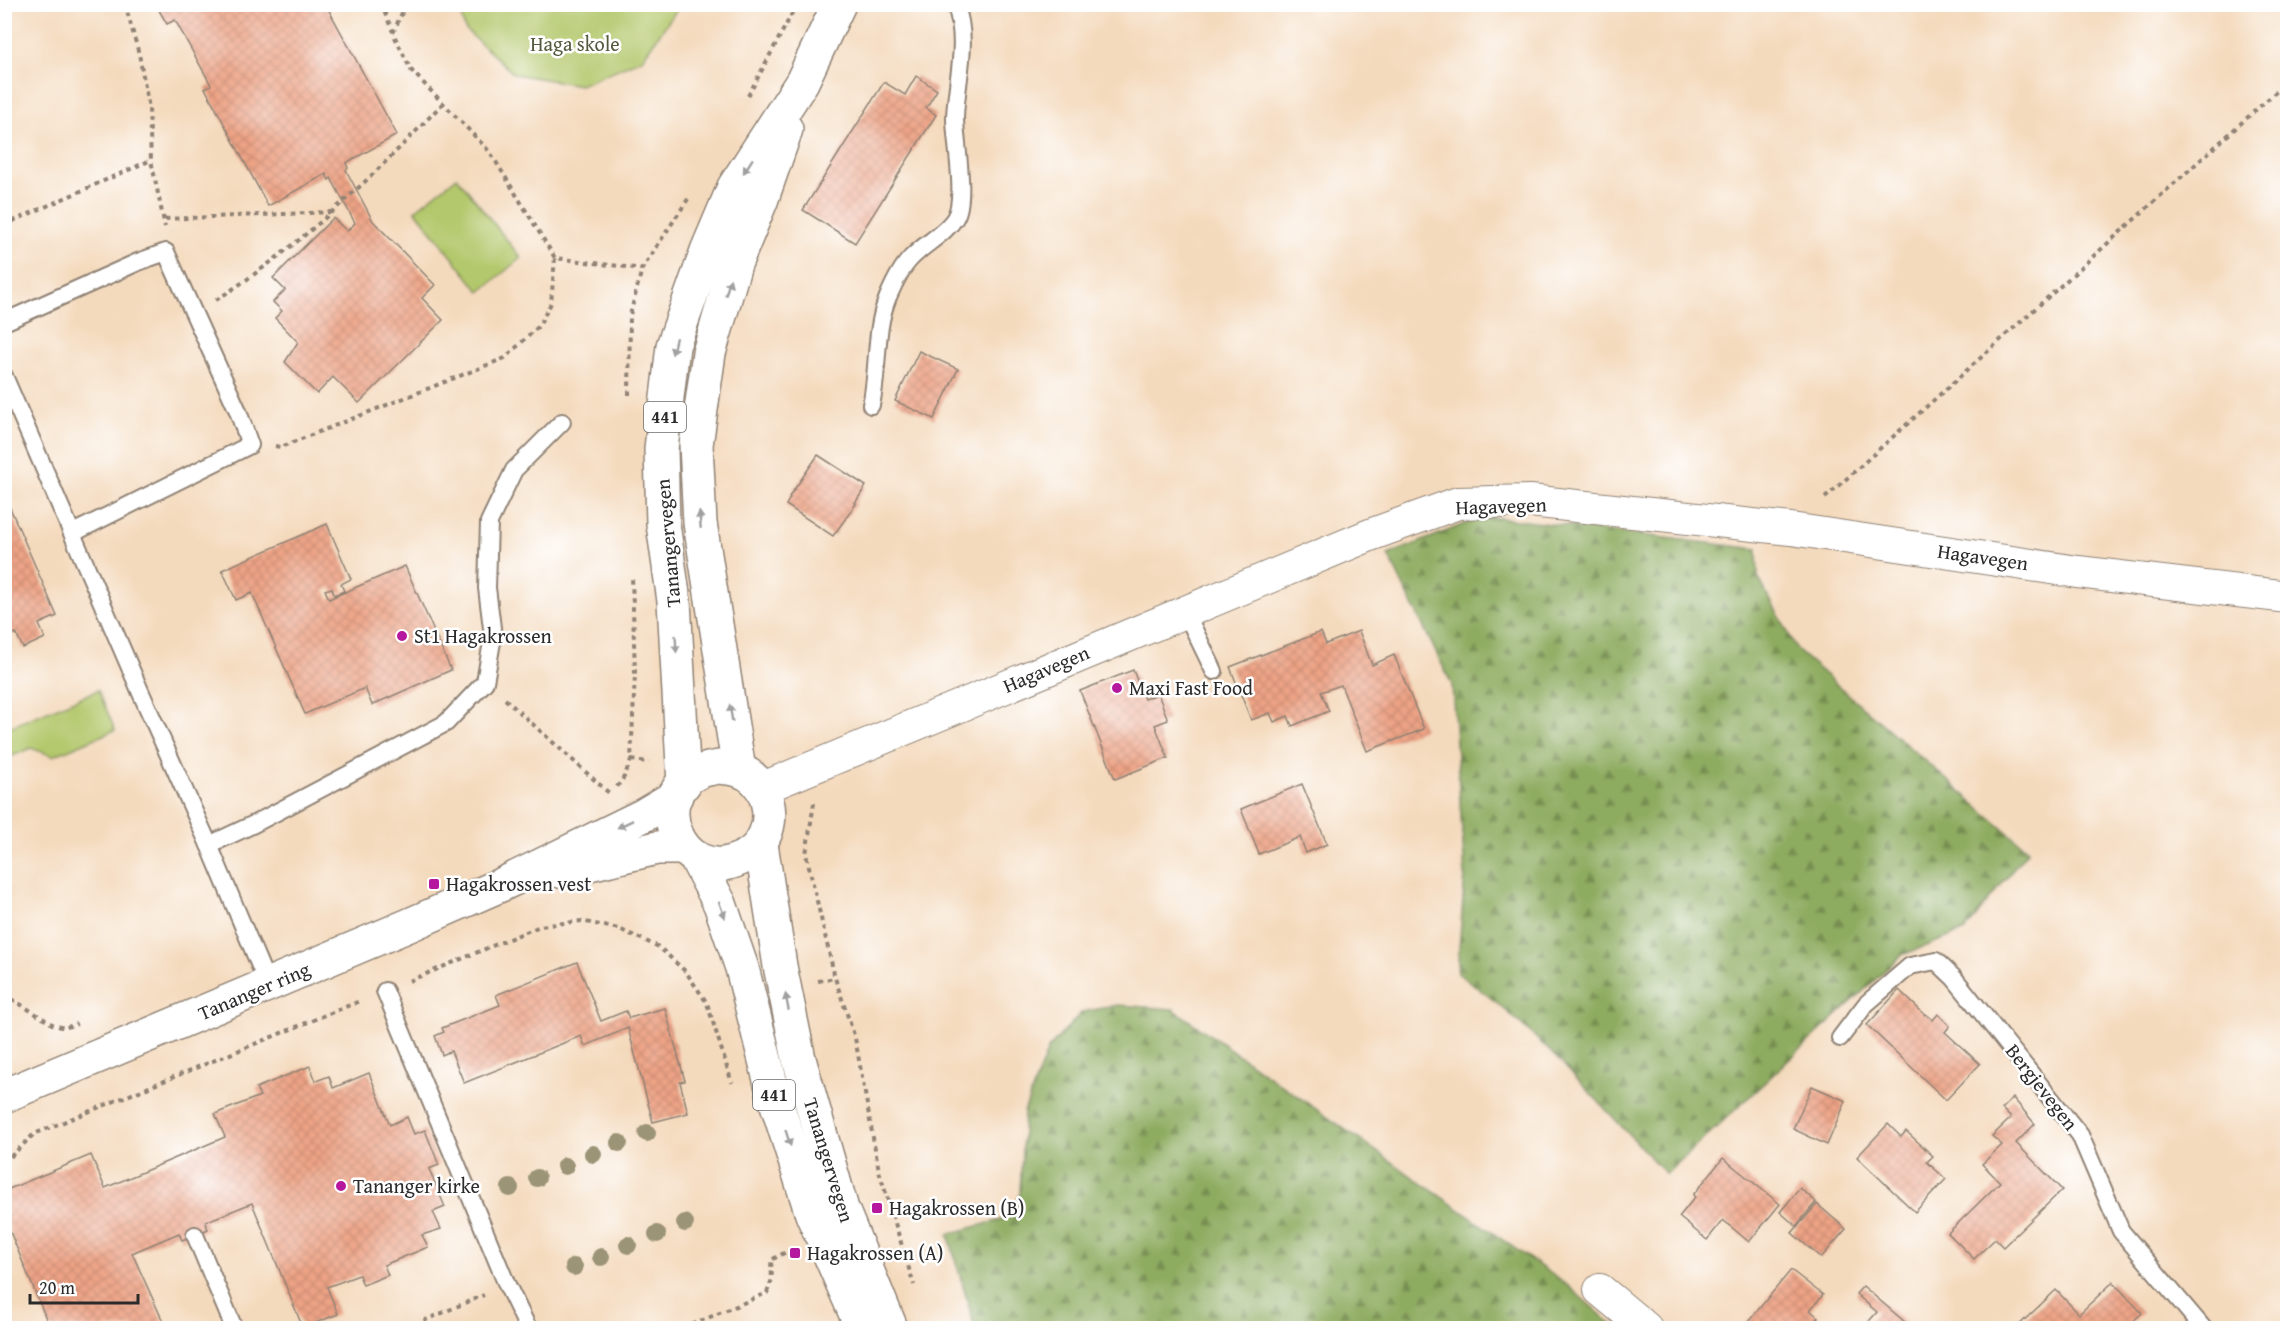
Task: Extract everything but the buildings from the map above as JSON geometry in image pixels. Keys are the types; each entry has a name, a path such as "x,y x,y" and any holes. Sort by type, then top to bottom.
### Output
{"main road":[{"name":"Tanangervegen","path":"680,790 674,601 663,524 661,471 661,449 673,346 707,251 734,188 802,81 839,4"},
{"name":"Tanangervegen","path":"751,779 700,523 696,445 709,353 735,264 761,201 802,81"},
{"path":"680,790 700,771 719,767 751,779"},
{"name":"441","path":"751,779 769,809 768,827 760,844"},
{"name":"441","path":"680,790 672,809 672,823 676,836 690,853"},
{"name":"Tananger ring","path":"4,1096 503,884 644,815 680,790"},
{"name":"Tanangervegen","path":"760,844 780,966 799,1059 842,1209 891,1329"},
{"path":"690,853 713,864 731,863 747,856 760,844"},
{"name":"Tananger ring","path":"503,884 657,848 690,853"},
{"name":"Tanangervegen","path":"690,853 720,904 742,968 773,1092 812,1214 862,1329"}],"street":[{"name":"Hagavegen","path":"751,779 812,767 1370,535 1458,503 1530,501 1791,529 2078,572 2288,597"},
{"path":"1600,1290 1647,1329"}],"lane":[{"path":"871,405 876,382 881,320 887,299 897,277 910,258 955,218 959,209 961,188 955,117 962,46 961,26 955,4"},
{"path":"4,322 138,262 166,252 195,314 250,445 73,533"},
{"path":"4,376 268,985"},
{"path":"209,845 254,824 446,723 485,682 493,636 487,588 489,522 514,470 562,422"},
{"path":"1185,611 1214,671"},
{"name":"Bergjevegen","path":"1840,1038 1866,1004 1911,966 1936,961 1954,978 2080,1136 2121,1231 2203,1329"},
{"path":"385,991 507,1285 528,1329"},
{"path":"195,1235 234,1329"}],"path":[{"path":"125,4 139,54 149,108 151,160 165,219 166,252"},
{"path":"250,445 281,447 506,358 539,326 551,303 555,258 490,152 411,70 381,4"},
{"path":"393,33 406,4"},
{"path":"744,104 797,4"},
{"path":"1791,529 2288,81"},
{"path":"195,314 242,284 332,212 442,104"},
{"path":"4,225 151,160"},
{"path":"629,396 630,315 642,269 692,192"},
{"path":"165,219 332,212"},
{"path":"555,258 642,269"},
{"path":"603,801 612,795 624,777 631,760 635,674 632,570"},
{"path":"485,682 612,795"},
{"path":"812,767 815,793 806,854 835,978 855,1038 879,1171 917,1295"},
{"path":"4,1163 34,1134 540,926 581,921 620,929 659,947 686,972 706,1003"},
{"path":"4,994 52,1024 64,1028 85,1021"},
{"path":"30,1125 34,1134"},
{"path":"684,1329 767,1293 772,1278 771,1260 788,1251"},
{"path":"407,1329 507,1285"}],"green space":[{"name":"Haga skole","path":"458,4 680,5 642,59 580,85 514,74 465,29"},
{"path":"457,177 521,258 480,292 415,210"},
{"path":"1484,516 1757,549 1758,577 1798,651 2028,850 1965,931 1902,955 1666,1174 1540,1042 1513,1017 1457,973 1465,875 1452,685 1388,555"},
{"path":"98,690 115,730 53,756 31,748 5,759 5,729"},
{"path":"1118,1005 1173,1009 1567,1285 1616,1328 975,1328 948,1234 1011,1217 1020,1193 1024,1112 1048,1049 1082,1012"}],"place":[{"name":"St1 Hagakrossen","path":"402,636"},
{"name":"Maxi Fast Food","path":"1117,688"},
{"name":"Hagakrossen vest","path":"434,884"},
{"name":"Tananger kirke","path":"341,1186"},
{"name":"Hagakrossen (B)","path":"877,1208"},
{"name":"Hagakrossen (A)","path":"795,1253"}]}
